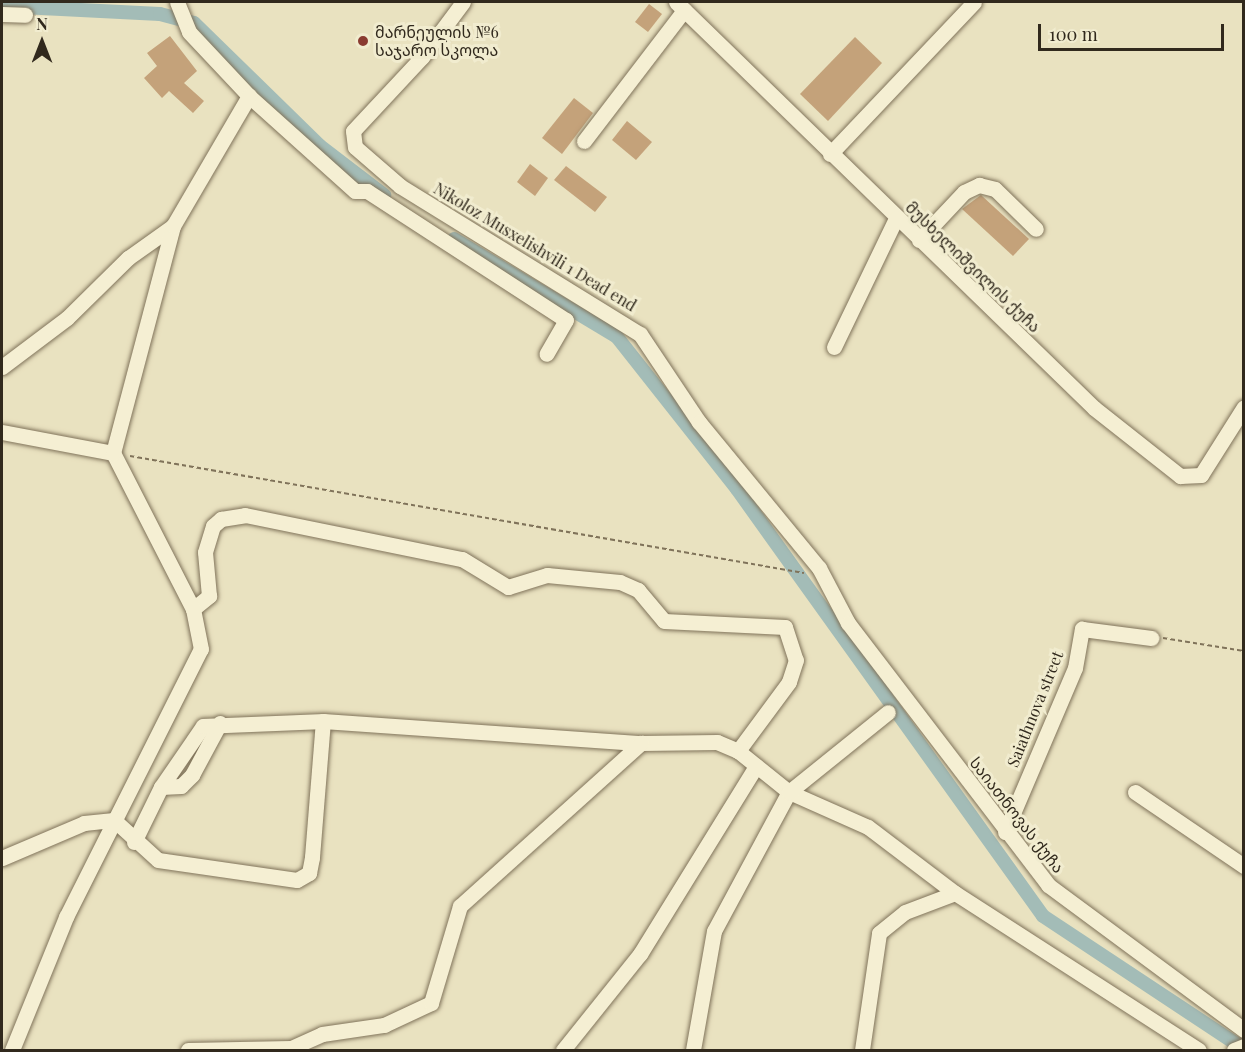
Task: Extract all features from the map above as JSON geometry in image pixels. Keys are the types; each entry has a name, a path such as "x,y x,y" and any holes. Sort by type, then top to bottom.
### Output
{"street":[{"path":"177,2 189,32 249,96 355,191 367,191 566,320 546,354"},
{"name":"Nikoloz Musxelishvili 1 Dead end","path":"463,2 422,57 353,131 352,142 400,186 631,326 699,422 816,571"},
{"path":"830,154 974,2"},
{"path":"584,141 680,6"},
{"name":"მუსხელიშვილის ქუჩა","path":"680,6 1094,408 1180,476 1201,475 1239,430 1244,407"},
{"path":"2,14 25,15"},
{"path":"12,1050 66,917 114,820 196,667 201,650 194,609 112,453 173,226 249,96"},
{"path":"919,240 964,192 979,184 994,189 1036,229"},
{"path":"834,347 896,218"},
{"path":"2,367 67,318 128,258 173,226"},
{"path":"2,432 112,453"},
{"path":"194,609 209,596 205,552 213,526 245,515 462,559 507,587 547,575 620,582 638,590 664,621 785,627 796,660 789,682 738,751"},
{"name":"საიათნოვას ქუჩა","path":"816,571 848,623 1005,832 1048,885 1244,1030"},
{"name":"Saiathnova street","path":"1005,832 1074,668 1082,629 1151,638"},
{"path":"693,1050 714,931 789,792 888,712"},
{"path":"114,820 134,842 158,860 264,879 297,880 309,873 323,721"},
{"path":"134,842 161,787 181,786 192,775 220,723 323,721 641,742 698,740 738,751 789,792 868,827 955,893 1199,1050"},
{"path":"188,1050 291,1048 322,1034 384,1025 431,1003 460,906 641,742"},
{"path":"563,1050 640,954 756,766"},
{"path":"1135,792 1244,866"},
{"path":"2,858 84,823 114,820"},
{"path":"862,1050 879,933 905,912 955,893"},
{"path":"1234,1050 1244,1046"}],"path":[{"path":"112,453 760,565 816,571"},
{"path":"1151,638 1244,651"}],"building":[{"path":"649,4 662,14 648,32 635,22"},
{"path":"170,36 197,71 184,83 204,101 193,113 169,91 162,98 144,78 157,66 147,53"},
{"path":"855,37 882,63 828,121 800,94"},
{"path":"574,98 593,113 562,154 542,138"},
{"path":"627,121 652,142 636,160 612,140"},
{"path":"530,164 548,178 535,196 517,182"},
{"path":"566,166 607,197 595,212 554,180"},
{"path":"981,195 1029,239 1013,256 962,209"}],"waterway":[{"path":"2,6 160,14 194,23 320,146 384,195"},
{"path":"454,239 617,337 737,489 1043,916 1244,1049"}],"place":[{"name":"მარნეულის №6 საჯარო სკოლა","path":"363,41"}]}
